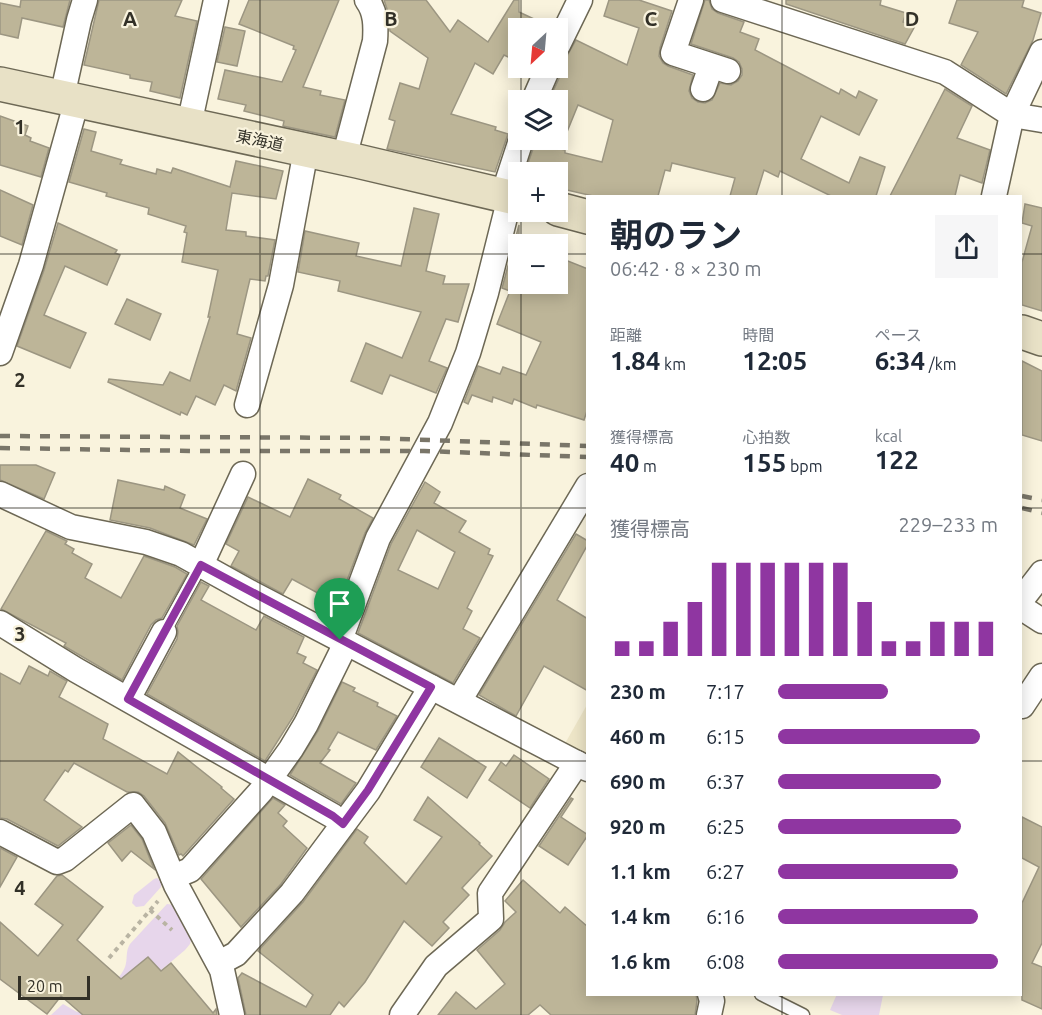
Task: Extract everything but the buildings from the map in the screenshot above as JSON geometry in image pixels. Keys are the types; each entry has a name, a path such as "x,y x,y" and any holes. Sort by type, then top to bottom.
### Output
{"main road":[{"name":"東海道","path":"0,84 344,158 508,197"},
{"path":"568,212 586,216"},
{"path":"1022,332 1042,339"}],"street":[{"path":"0,353 31,265 70,99 79,20 85,0"},
{"path":"189,125 216,0"},
{"path":"344,158 375,41 376,22 367,0"},
{"path":"568,25 580,0"},
{"path":"691,0 673,53 720,68 703,89"},
{"path":"723,0 945,72 1012,115 1042,120"},
{"path":"994,195 1012,115 1042,52"},
{"path":"247,405 281,285 306,150"},
{"path":"175,881 190,870 270,780 299,737 343,641 378,538 440,423 464,364 479,318 508,205"},
{"path":"201,565 243,474"},
{"path":"459,701 586,489"},
{"path":"0,494 71,527 164,547 583,766 490,893 491,919 436,966 402,1015"},
{"path":"1022,599 1042,573"},
{"path":"1022,608 1042,621"},
{"path":"0,623 343,824"},
{"path":"128,699 164,632"},
{"path":"1022,706 1042,676"},
{"path":"219,963 236,954 292,892 368,790 431,687"},
{"path":"0,832 57,862 65,859 133,805 154,832 175,881 219,963 232,1015"},
{"path":"709,1015 712,1001 711,996"}],"lane":[{"path":"164,632 201,565"},
{"path":"765,996 803,1015"}],"path":[{"path":"109,958 175,881"}],"shaded area":[{"path":"586,707 586,760 563,747"},
{"path":"157,878 162,882 161,887 144,906 136,907 132,903 134,895"},
{"path":"167,904 175,905 192,936 185,950 108,1015 51,1015 63,1004 77,1012 111,986 125,967 130,944"},
{"path":"836,996 883,996 879,1015 842,1015 830,1010"}],"railway":[{"path":"0,436 375,438 586,446"},
{"path":"0,448 424,451 586,457"},
{"path":"1022,496 1042,500"},
{"path":"1022,508 1042,513"}],"route":[{"path":"201,565 340,640 431,687 368,790 343,824 333,816 128,699 201,565"}]}
